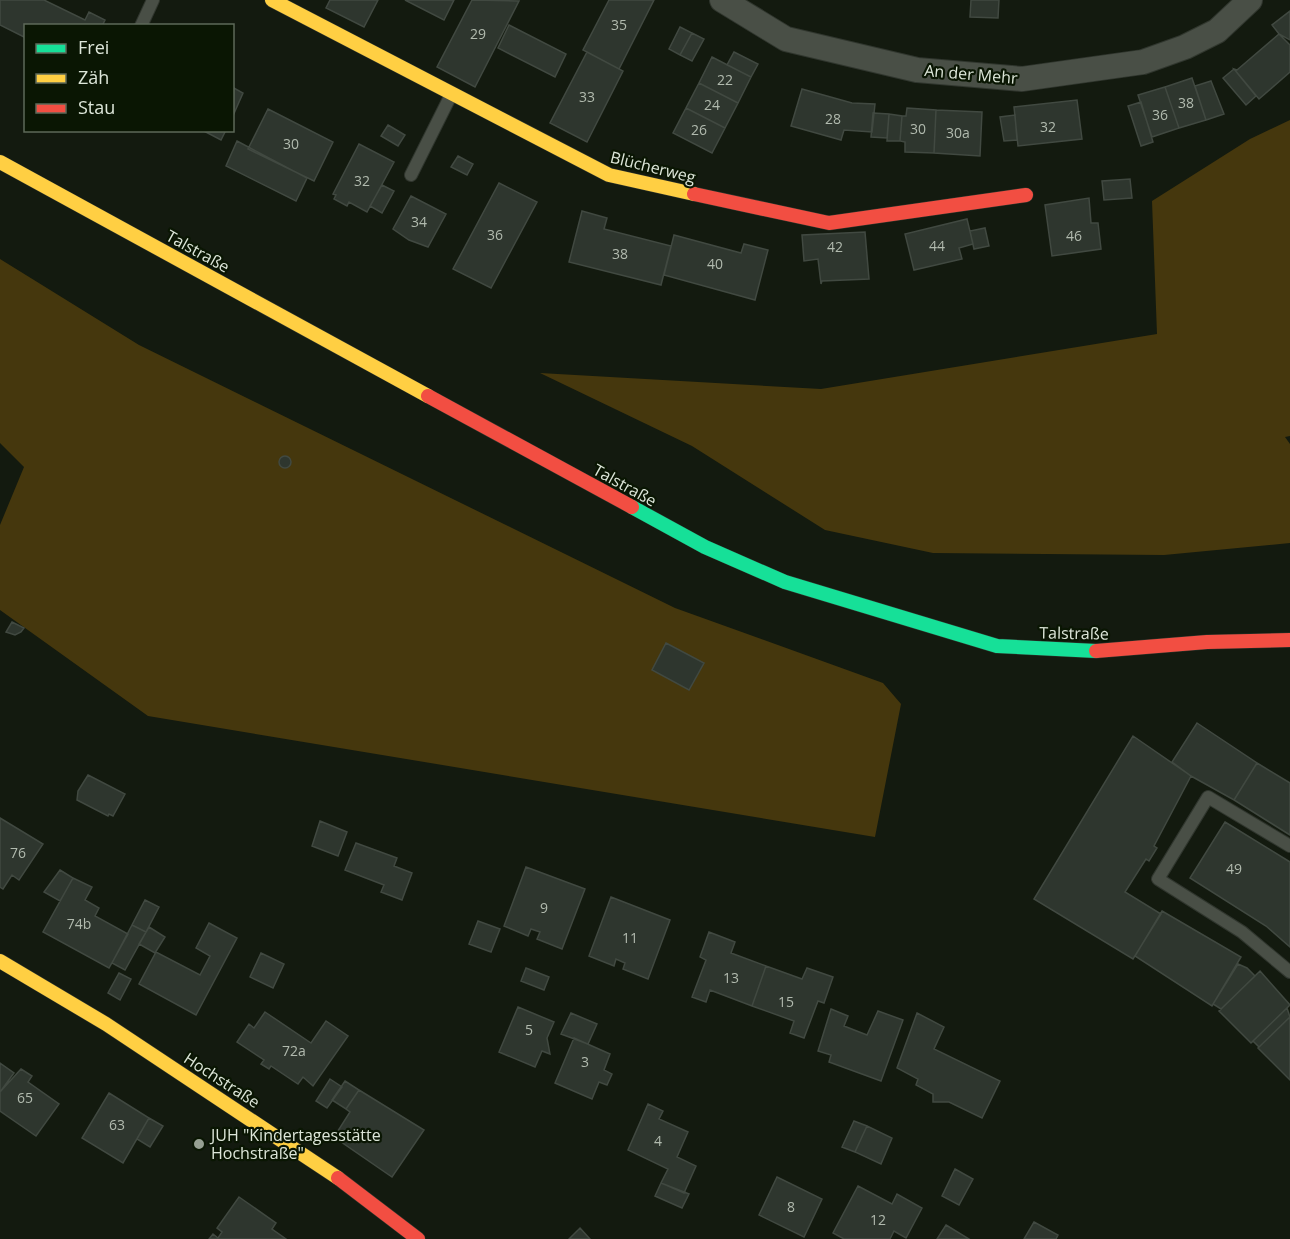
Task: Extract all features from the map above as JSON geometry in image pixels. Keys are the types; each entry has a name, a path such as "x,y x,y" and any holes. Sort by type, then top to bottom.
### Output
{"main road":[{"name":"Blücherweg","path":"272,0 609,176 828,224 1026,195"},
{"name":"Talstraße","path":"0,162 705,547 785,582 997,646 1104,651 1207,642 1290,640"},
{"name":"Hochstraße","path":"0,961 106,1024 320,1164 418,1239"}],"street":[{"name":"An der Mehr","path":"722,0 786,39 917,70 1022,79 1143,62 1185,47 1217,31 1250,0"}],"lane":[{"path":"142,24 153,0"},
{"path":"411,175 452,94"},
{"path":"1290,846 1208,797 1158,879 1242,932 1290,972"}],"shaded area":[{"path":"1290,120 1290,436 1285,437 1290,444 1290,543 1164,555 933,553 825,530 692,446 540,373 821,389 1157,334 1152,201 1250,139"},
{"path":"0,259 139,345 675,608 883,683 901,704 875,837 148,716 0,610 0,525 24,467 0,443"}],"building":[{"path":"0,0 44,0 85,20 89,12 105,20 103,24 24,24 24,37 0,25"},
{"path":"330,0 378,0 364,27 326,8"},
{"path":"405,0 454,0 444,20"},
{"path":"472,0 519,1 475,87 437,67"},
{"path":"609,0 654,0 619,69 583,50"},
{"path":"971,0 999,0 998,18 970,17"},
{"path":"1290,11 1290,40 1279,34 1272,25"},
{"path":"509,25 566,54 555,77 498,48"},
{"path":"680,27 692,33 680,55 669,49"},
{"path":"692,33 704,39 692,61 680,55"},
{"path":"1279,34 1290,45 1290,72 1259,99 1234,69 1237,70"},
{"path":"587,52 623,71 587,142 550,123"},
{"path":"734,52 758,64 751,77 727,65"},
{"path":"712,57 751,77 738,103 699,83"},
{"path":"1234,69 1256,96 1246,105 1223,78"},
{"path":"1192,78 1206,120 1179,128 1165,87"},
{"path":"1211,81 1224,114 1206,120 1195,86"},
{"path":"699,83 738,103 725,128 686,108"},
{"path":"1165,87 1179,128 1152,137 1138,95"},
{"path":"234,88 243,93 234,113"},
{"path":"802,89 852,103 875,104 872,132 844,130 841,140 791,126"},
{"path":"1077,100 1082,139 1018,146 1014,107"},
{"path":"1141,102 1153,142 1141,146 1128,106"},
{"path":"686,108 725,128 712,153 673,133"},
{"path":"907,108 936,110 934,153 905,152 905,142 900,141 902,116 906,116"},
{"path":"268,109 333,142 314,181 248,149"},
{"path":"936,110 982,112 980,156 934,153"},
{"path":"873,113 889,114 887,138 871,137"},
{"path":"889,114 902,116 900,141 887,141"},
{"path":"1015,115 1017,140 1004,141 1000,117"},
{"path":"388,125 405,135 398,146 381,136"},
{"path":"206,132 225,132 221,140"},
{"path":"237,141 307,178 296,201 226,166"},
{"path":"359,144 394,162 367,212 349,202 347,206 334,199 336,195 333,194"},
{"path":"458,156 473,164 467,175 451,167"},
{"path":"1130,179 1132,198 1104,200 1102,181"},
{"path":"499,183 537,202 491,288 453,269"},
{"path":"382,185 394,191 382,213 370,206"},
{"path":"411,196 446,214 428,247 409,240 393,229"},
{"path":"1089,198 1091,223 1098,223 1101,249 1052,256 1045,205"},
{"path":"582,211 607,218 604,229 671,246 661,285 569,262"},
{"path":"967,219 973,244 959,248 962,259 914,270 905,234"},
{"path":"985,228 989,246 974,249 970,231"},
{"path":"865,232 869,279 822,281 821,284 818,259 804,261 802,235"},
{"path":"674,235 741,253 744,244 768,250 755,300 664,275"},
{"path":"287,456 290,457 290,467 283,468 280,467 279,460 280,457"},
{"path":"12,622 24,628 21,632 15,635 6,632"},
{"path":"666,643 704,663 689,690 652,670"},
{"path":"1197,723 1257,763 1234,800 1191,776 1172,762"},
{"path":"1133,736 1191,776 1154,846 1157,848 1149,861 1146,859 1125,892 1161,914 1133,959 1034,899"},
{"path":"1257,763 1290,783 1290,835 1234,800"},
{"path":"88,775 125,794 113,816 109,814 108,816 77,800 78,791"},
{"path":"0,818 43,844 19,880 12,875 3,889 0,887"},
{"path":"320,821 347,832 338,856 312,846"},
{"path":"1225,822 1290,862 1290,947 1266,926 1190,878"},
{"path":"356,843 397,858 394,866 412,873 402,900 381,892 384,885 345,870"},
{"path":"526,867 585,889 562,949 537,939 540,932 531,929 528,936 504,926"},
{"path":"60,870 73,878 60,901 44,892"},
{"path":"73,878 92,887 85,900 99,908 95,916 128,934 109,968 43,932"},
{"path":"611,897 670,920 648,979 623,969 625,963 616,959 614,966 589,956"},
{"path":"145,900 159,907 146,932 132,925"},
{"path":"1162,911 1241,957 1212,1006 1135,956"},
{"path":"478,921 500,929 491,952 469,944"},
{"path":"209,923 237,938 196,1015 139,984 156,952 200,975 210,956 196,948"},
{"path":"132,925 146,932 125,970 112,963"},
{"path":"149,927 165,937 155,953 139,944"},
{"path":"709,932 735,942 731,953 766,966 752,1006 710,990 706,1002 692,997 706,960 700,957"},
{"path":"261,953 284,964 273,988 250,977"},
{"path":"1238,964 1247,968 1255,976 1221,1009 1213,1004"},
{"path":"766,966 802,979 807,968 833,977 824,1003 818,1001 804,1038 790,1033 794,1021 752,1006"},
{"path":"526,968 549,977 544,990 521,981"},
{"path":"1260,971 1290,1005 1251,1043 1219,1011"},
{"path":"119,973 131,979 120,1000 108,993"},
{"path":"518,1007 554,1022 547,1038 550,1054 542,1051 535,1067 499,1052"},
{"path":"1287,1008 1290,1017 1259,1047 1253,1041"},
{"path":"831,1009 848,1016 844,1026 867,1035 878,1011 903,1020 881,1081 829,1062 831,1055 818,1051"},
{"path":"265,1012 311,1043 326,1021 348,1036 313,1086 303,1077 298,1084 271,1066 269,1069 261,1064 264,1060 237,1042 249,1024 254,1028"},
{"path":"571,1013 597,1024 588,1044 561,1034"},
{"path":"917,1013 944,1027 934,1049 1000,1081 982,1118 949,1102 933,1102 933,1094 916,1085 918,1079 897,1068"},
{"path":"1290,1017 1290,1080 1258,1048"},
{"path":"574,1038 610,1054 604,1070 612,1074 607,1085 599,1082 592,1099 555,1083"},
{"path":"0,1063 14,1073 0,1092"},
{"path":"21,1069 32,1076 28,1082 59,1104 36,1136 0,1111 0,1092"},
{"path":"330,1079 342,1087 327,1108 316,1101"},
{"path":"345,1081 359,1090 346,1109 332,1100"},
{"path":"359,1090 424,1130 392,1177 334,1137 350,1112 346,1109"},
{"path":"109,1093 149,1118 123,1163 82,1138"},
{"path":"648,1104 663,1111 659,1119 688,1132 677,1157 696,1166 684,1193 661,1183 668,1169 628,1150"},
{"path":"149,1118 163,1126 150,1147 137,1139"},
{"path":"854,1121 867,1126 855,1152 842,1147"},
{"path":"867,1126 892,1138 881,1164 855,1152"},
{"path":"955,1169 973,1179 959,1205 942,1196"},
{"path":"777,1177 822,1199 804,1237 759,1215"},
{"path":"661,1183 689,1194 682,1208 655,1196"},
{"path":"858,1186 892,1204 897,1194 922,1208 906,1238 894,1231 890,1239 844,1239 833,1233"},
{"path":"239,1197 276,1223 272,1229 286,1239 209,1239 213,1234 218,1238 222,1232 217,1228"},
{"path":"1034,1222 1058,1235 1056,1239 1024,1239"},
{"path":"946,1225 969,1239 937,1239"},
{"path":"580,1228 590,1239 569,1239"}],"traffic: fast":[{"path":"632,507 705,547 785,582 997,646 1096,651"}],"traffic: slow":[{"path":"272,0 609,175 694,194"},
{"path":"0,162 428,396"},
{"path":"0,961 106,1024 338,1178"}],"traffic: jam":[{"path":"694,194 829,223 1026,195"},
{"path":"428,396 632,507"},
{"path":"1096,651 1207,642 1290,640"},
{"path":"338,1178 418,1239"}],"place":[{"name":"JUH \"Kindertagesstätte Hochstraße\"","path":"199,1144"}]}
